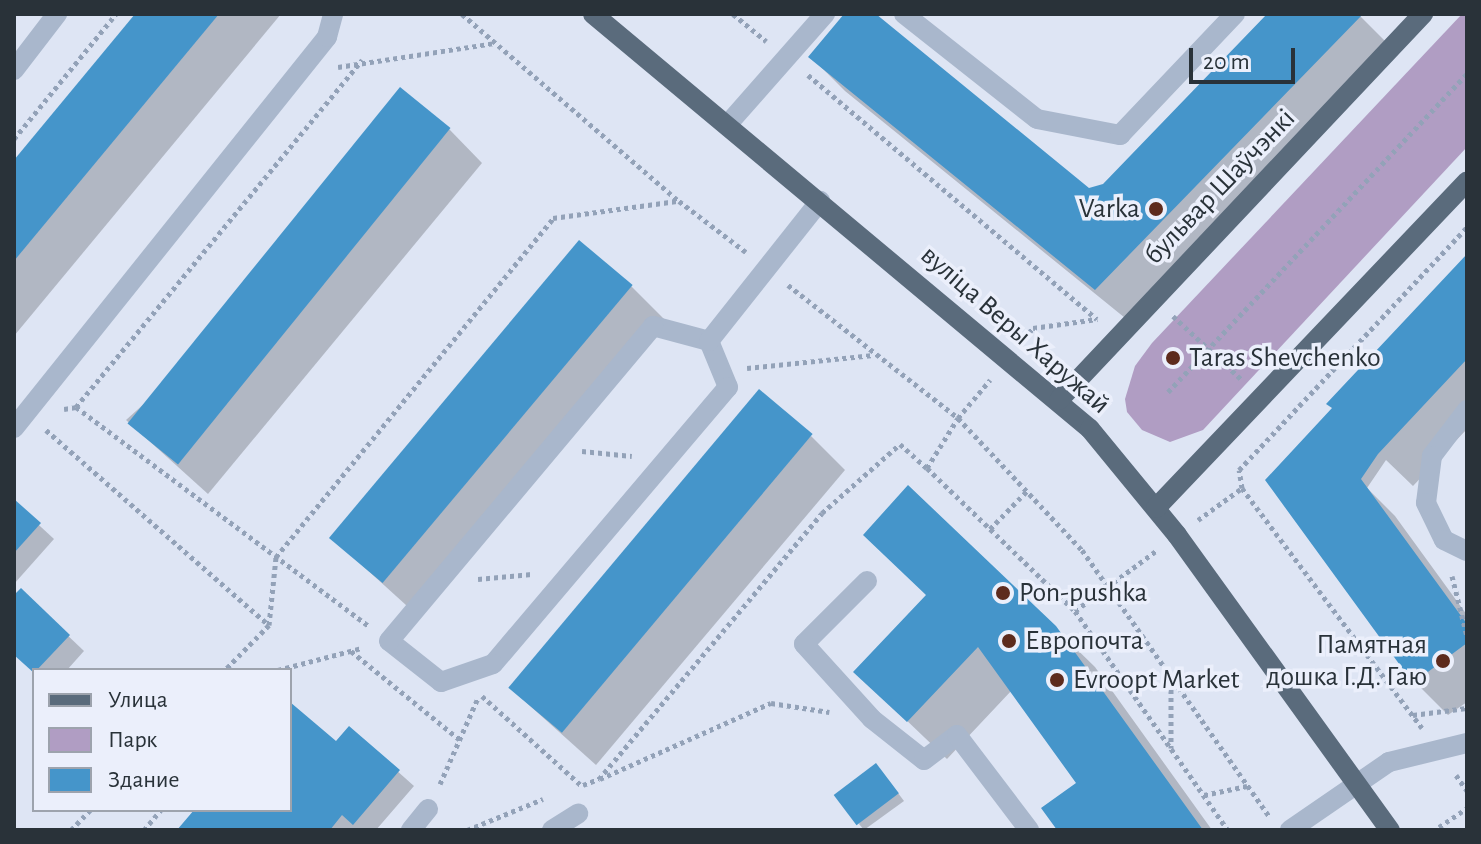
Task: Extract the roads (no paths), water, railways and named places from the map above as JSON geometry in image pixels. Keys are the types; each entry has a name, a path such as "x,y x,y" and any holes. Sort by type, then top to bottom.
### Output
{"main road":[{"name":"вуліца Веры Харужай","path":"593,14 1059,400 1156,508 1390,830"},
{"name":"бульвар Шаўчэнкі","path":"1059,400 1420,15"},
{"path":"1156,508 1467,181"}],"street":[{"path":"14,70 57,14"},
{"path":"20,421 327,37 333,14"},
{"path":"728,124 825,14"},
{"path":"904,14 1037,119 1120,135 1235,14"},
{"path":"709,341 820,201"},
{"path":"653,326 709,341 728,387 493,664 441,682 389,641 653,326"},
{"path":"1467,410 1432,456 1426,503 1444,540 1467,551"},
{"path":"867,581 804,644 872,719 924,760 957,735 1029,830"},
{"path":"1290,830 1389,762 1467,743"},
{"path":"411,830 428,809"},
{"path":"552,830 578,814"}],"place":[{"name":"Varka","path":"1156,209"},
{"name":"Taras Shevchenko","path":"1173,358"},
{"name":"Pon-pushka","path":"1003,593"},
{"name":"Европочта","path":"1009,641"},
{"name":"Памятная дошка Г.Д. Гаю","path":"1443,661"},
{"name":"Evroopt Market","path":"1057,680"}]}
